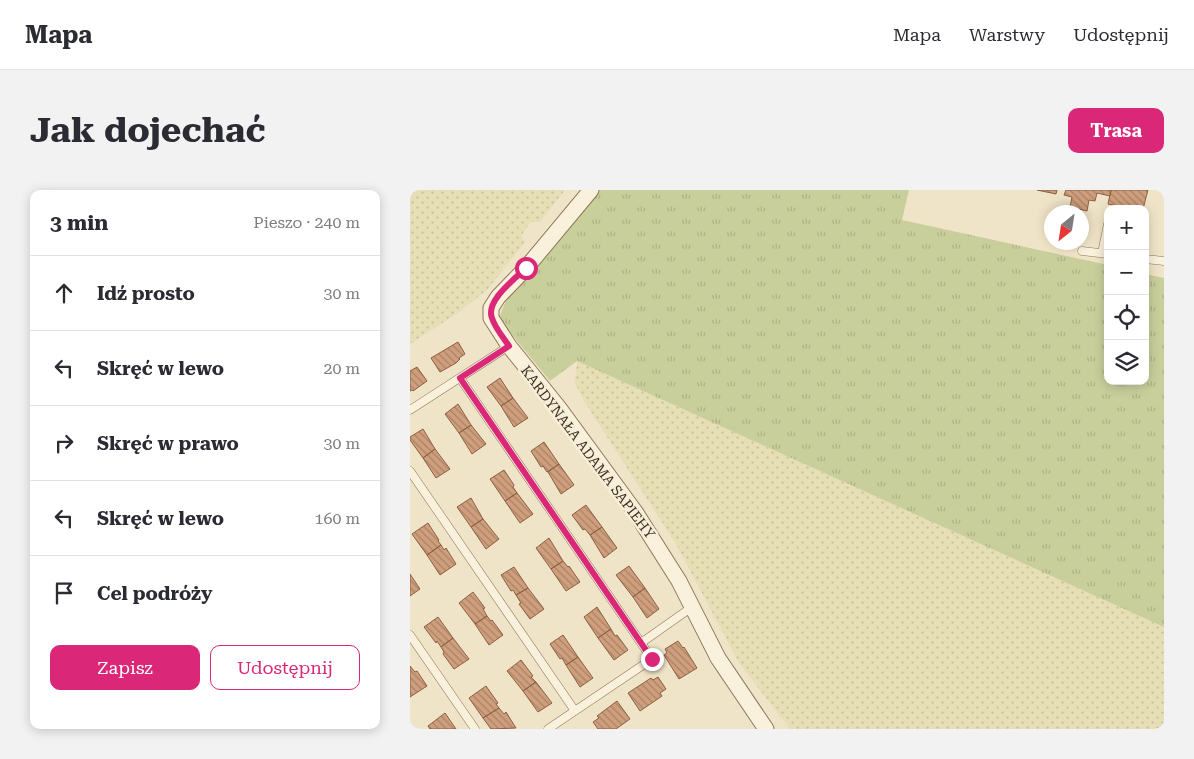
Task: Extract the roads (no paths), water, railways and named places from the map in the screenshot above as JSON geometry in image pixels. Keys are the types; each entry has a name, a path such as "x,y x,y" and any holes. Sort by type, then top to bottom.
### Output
{"street":[{"name":"KARDYNAŁA ADAMA SAPIEHY","path":"591,190 526,268 492,304 491,318 509,346 559,408 636,512 675,574 718,658 766,729"}],"lane":[{"path":"1082,251 1104,253"},
{"path":"1149,259 1164,261"},
{"path":"410,410 509,346"},
{"path":"460,378 652,659 548,729"},
{"path":"410,471 575,711"},
{"path":"641,643 692,608"},
{"path":"410,635 475,729"}]}
